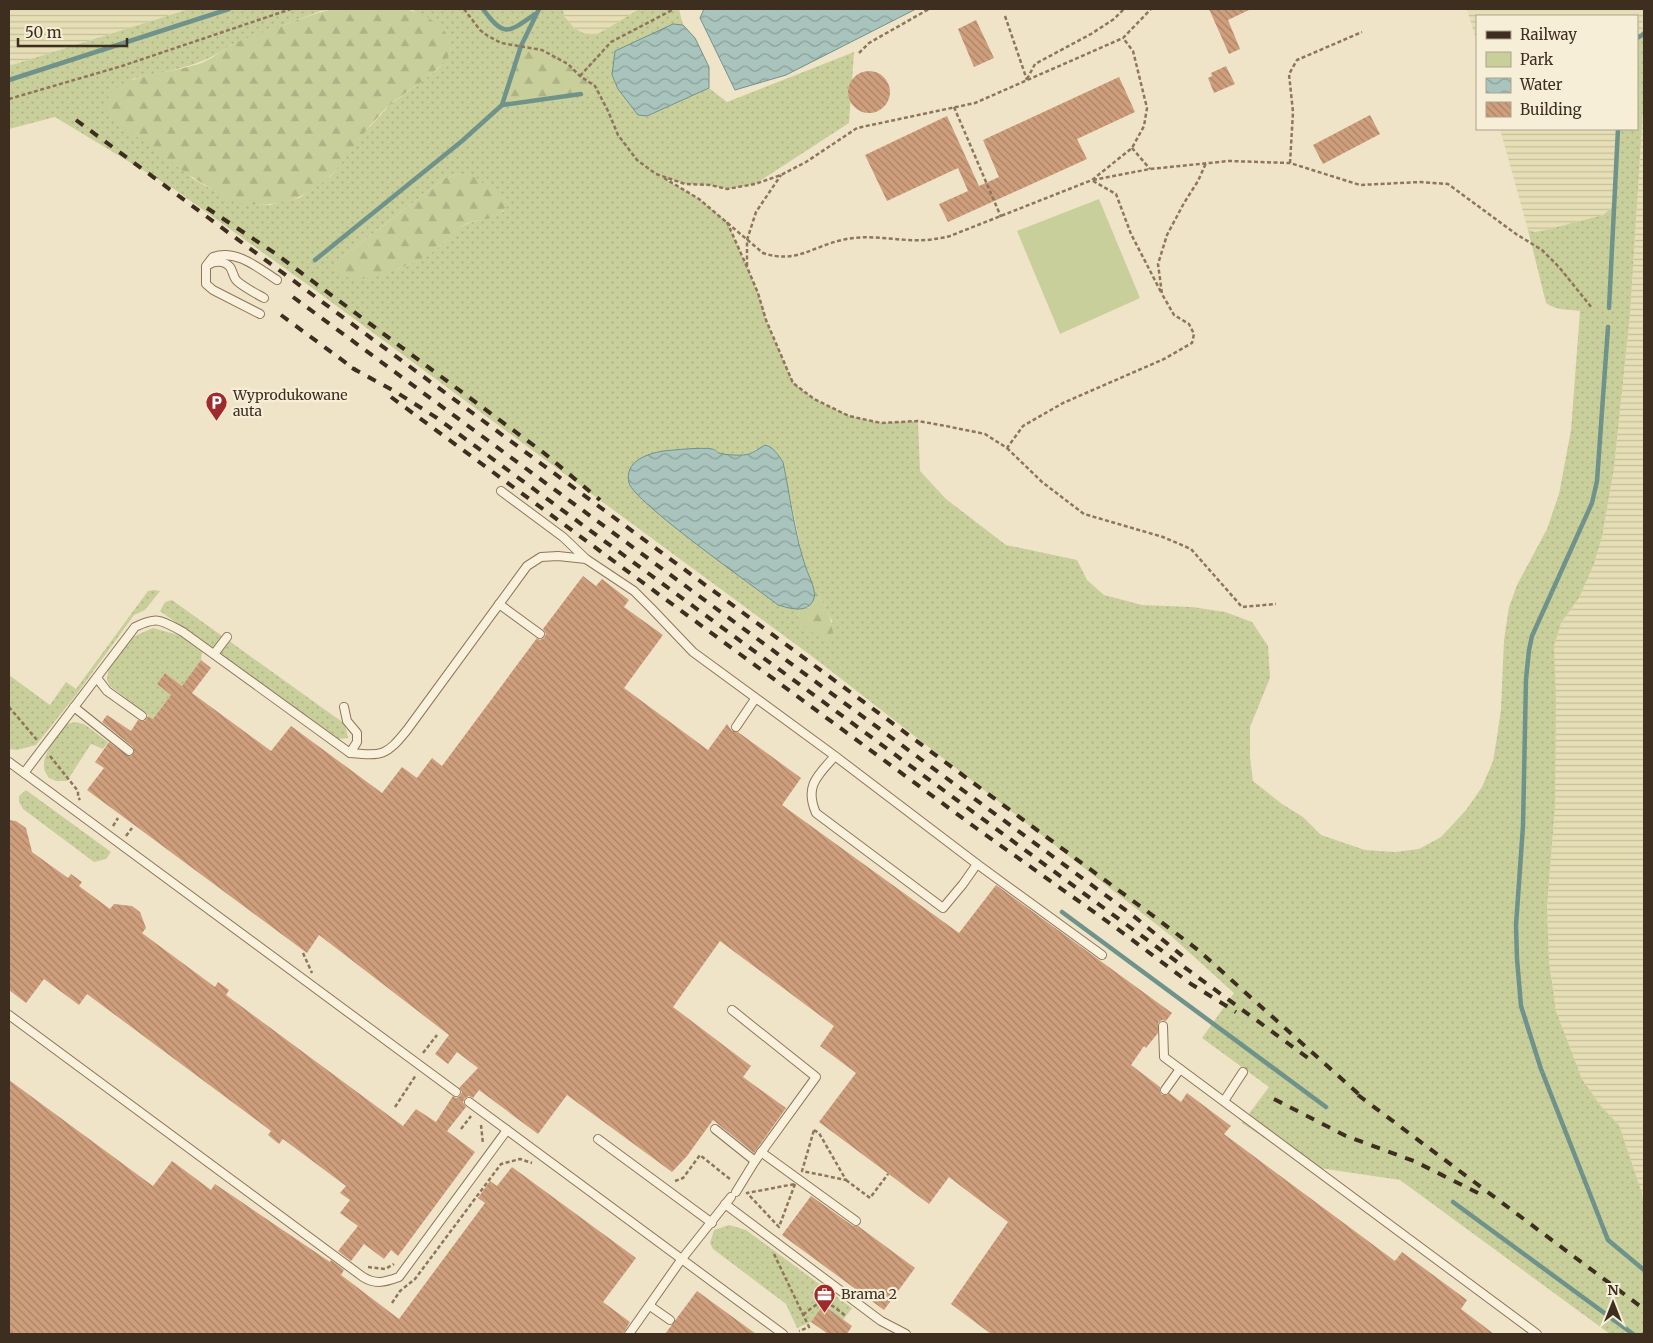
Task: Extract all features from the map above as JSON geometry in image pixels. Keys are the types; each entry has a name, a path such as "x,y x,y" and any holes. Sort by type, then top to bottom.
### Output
{"lane":[{"path":"260,314 213,290 206,284 206,266 214,256 226,254 246,260 277,280"},
{"path":"206,266 217,261 225,263 230,267 233,275 239,282 264,298"},
{"path":"501,491 563,537 586,559 634,591 693,652 1102,955"},
{"path":"24,773 135,627 150,620 164,621 214,654 350,753 370,755 386,752 396,744 527,566 541,557 558,556 586,559"},
{"path":"499,604 540,634"},
{"path":"214,654 227,636"},
{"path":"97,678 107,691 142,716"},
{"path":"736,728 755,699"},
{"path":"74,707 129,751"},
{"path":"344,707 347,721 357,732 357,742 350,753"},
{"path":"835,756 814,781 811,802 816,813 943,908 977,864"},
{"path":"9,762 456,1092"},
{"path":"629,1334 681,1260 733,1194 816,1077 732,1010"},
{"path":"9,1015 372,1283 384,1282 398,1277 507,1130"},
{"path":"1163,1026 1164,1057 1537,1334"},
{"path":"1165,1090 1180,1069"},
{"path":"1224,1101 1243,1072"},
{"path":"469,1102 783,1334"},
{"path":"715,1129 755,1161"},
{"path":"598,1139 712,1222"},
{"path":"761,1152 856,1221"},
{"path":"725,1204 881,1321 906,1334"},
{"path":"650,1306 670,1320"}],"path":[{"path":"9,99 122,66 291,9"},
{"path":"464,9 480,30 501,43 542,50 568,64 599,92 618,135 637,160 656,174 699,199 763,253 776,258 791,258 842,240 874,237 926,240 950,236 1092,180 1150,168 1229,161 1290,163 1360,185 1420,182 1448,184 1516,234 1542,250 1559,267 1592,308"},
{"path":"580,76 611,42 674,9"},
{"path":"859,54 869,43 928,9"},
{"path":"1027,80 1036,64 1091,34 1114,19 1124,9"},
{"path":"656,174 685,184 727,189 755,184 781,175 806,162 857,128 975,102 1123,38 1151,9"},
{"path":"1005,16 1027,80"},
{"path":"1290,163 1293,112 1289,74 1297,60 1362,32"},
{"path":"1092,180 1132,148 1144,126 1147,108 1133,51 1123,38"},
{"path":"954,107 1001,217"},
{"path":"1132,148 1150,168"},
{"path":"1162,294 1158,264 1167,234 1198,181 1206,163"},
{"path":"747,267 747,240 756,212 781,175"},
{"path":"1008,448 1023,426 1063,402 1164,359 1192,343 1194,334 1188,324 1174,314 1162,294 1131,234 1116,194 1092,180"},
{"path":"727,222 758,293 766,320 793,383 814,399 849,416 881,423 918,421 985,434 1008,448 1042,482 1084,514 1163,537 1191,549 1242,607 1276,604"},
{"path":"78,791 78,797 83,803"},
{"path":"113,826 118,818"},
{"path":"126,836 132,828"},
{"path":"395,1107 416,1075"},
{"path":"461,1128 470,1116"},
{"path":"480,1123 483,1132 483,1146"},
{"path":"846,1180 802,1171 814,1130 819,1133 846,1180 870,1198 888,1174"},
{"path":"671,1183 683,1178 700,1155 731,1180"},
{"path":"392,1303 400,1291 415,1279 502,1164"},
{"path":"795,1184 779,1227 747,1193 757,1191 795,1184"},
{"path":"772,1251 809,1327 799,1331"},
{"path":"366,1266 385,1269 394,1264"},
{"path":"803,1315 817,1303 828,1302 846,1316"}],"shaded area":[{"path":"9,9 189,9 9,66"},
{"path":"563,9 639,9 597,34 586,35 574,28 564,16"},
{"path":"1467,9 1644,9 1644,29 1638,36 1638,15 1476,15 1476,40"},
{"path":"1644,94 1644,1199 1619,1125 1600,1105 1582,1079 1556,1011 1549,961 1547,906 1555,807 1554,646 1561,623 1579,598 1594,564 1602,537 1614,468 1630,314"},
{"path":"1500,130 1620,130 1615,199 1611,208 1603,215 1535,232 1528,230"}],"green space":[{"path":"189,9 334,9 321,11 231,45 196,63 171,71 132,79 192,178 230,200 270,205 299,198 332,175 363,134 391,104 438,69 450,52 451,46 413,10 406,9 563,9 564,16 574,28 587,35 597,34 639,9 679,9 683,25 672,24 612,75 618,89 638,115 647,116 709,88 727,102 854,52 849,123 755,184 727,189 709,185 685,184 660,176 699,199 727,222 758,293 766,320 793,383 814,399 849,416 881,423 918,421 920,471 946,499 1006,545 1077,560 1087,580 1104,595 1142,605 1192,607 1225,612 1252,622 1268,646 1270,678 1250,727 1250,757 1253,781 1282,804 1303,817 1321,835 1365,850 1395,852 1419,849 1441,837 1466,810 1482,787 1493,761 1501,709 1504,640 1509,607 1517,585 1547,529 1559,494 1571,430 1580,311 1558,309 1546,303 1528,230 1535,232 1545,230 1603,215 1611,208 1615,198 1620,130 1638,130 1638,36 1644,29 1644,94 1630,314 1614,468 1602,537 1594,564 1579,598 1561,623 1554,646 1556,701 1555,807 1547,906 1549,961 1556,1011 1582,1079 1600,1105 1619,1125 1644,1199 1644,1334 1610,1334 1400,1180 1306,1166 1242,1123 1269,1087 1202,1038 1234,993 1170,935 817,660 315,290 174,189 55,117 9,129 9,66","holes":["542,50 568,64 594,86 599,92 581,94","458,174 504,211 495,216 464,225 424,258 366,278 341,258 445,178","714,449 720,454 734,455 749,454 756,449 776,451 783,462 803,560 813,588 833,623 798,617 800,609 778,605 655,511 665,451"]},
{"path":"334,9 406,9 412,11 427,17 440,26 449,38 451,45 450,53 437,69 385,110 367,129 335,172 303,195 284,202 263,205 237,203 229,200 158,153 108,115 107,103 109,97 116,88 126,83 147,76 193,66 204,62 246,38 310,15"},
{"path":"521,46 542,50 568,64 580,76 595,86 599,92 502,105"},
{"path":"458,174 473,176 501,196 507,203 504,210 494,217 462,226 433,252 394,270 371,277 353,279 346,277 336,270 337,262 341,258 445,178"},
{"path":"1099,199 1140,298 1060,334 1017,231"},
{"path":"813,588 825,606 832,624 833,638 825,641 804,627 798,617 800,609 808,608 815,595"},
{"path":"148,591 160,591 145,610 134,615 76,695 36,745 17,750 9,749 9,675 50,705 66,682 76,689"},
{"path":"172,600 345,724 348,738 339,739 160,611 165,602"},
{"path":"153,628 182,636 202,652 201,660 182,686 165,673 157,684 171,695 153,719 110,686 107,680 109,665 130,638"},
{"path":"75,722 84,724 108,742 103,749 91,744 67,781 56,781 49,778 45,771 45,756 63,727"},
{"path":"26,790 111,852 106,859 94,862 23,809 19,802 19,796"},
{"path":"729,1225 746,1230 852,1308 843,1320 823,1305 811,1322 797,1328 786,1304 713,1249 710,1243 714,1230"}],"water":[{"path":"704,9 916,9 786,75 735,90 700,18"},
{"path":"673,24 683,25 695,38 709,67 709,88 647,116 638,115 618,89 612,75 615,51"},
{"path":"765,445 773,449 783,462 799,543 814,589 813,601 806,608 802,609 778,605 651,508 629,483 628,475 633,464 657,452 707,448 721,454 746,455"}],"building":[{"path":"1209,9 1251,9 1228,20 1240,49 1229,54"},
{"path":"976,20 994,58 974,67 958,29"},
{"path":"1226,66 1235,84 1214,93 1208,78 1212,76 1211,73"},
{"path":"869,71 884,77 890,92 884,107 869,113 854,107 848,92 854,77"},
{"path":"1119,77 1135,112 1077,139 1087,159 948,222 939,204 968,191 958,168 887,201 865,155 947,116 979,186 999,177 983,140"},
{"path":"1370,115 1380,134 1323,164 1313,145"},
{"path":"583,576 596,586 602,579 629,600 624,607 663,635 624,688 708,750 727,724 732,731 738,732 801,778 782,805 959,933 996,885 1172,1013 1166,1021 1162,1020 1158,1023 1158,1033 1146,1048 1144,1046 1131,1065 1160,1087 1162,1095 1169,1093 1181,1102 1187,1093 1231,1126 1224,1134 1395,1261 1402,1252 1467,1300 1461,1309 1494,1334 991,1334 951,1304 1008,1222 949,1177 929,1204 819,1122 856,1073 820,1046 834,1026 720,941 673,1007 751,1066 743,1077 786,1108 754,1153 713,1120 687,1156 672,1172 567,1095 538,1134 479,1090 473,1098 469,1096 465,1098 463,1102 466,1107 447,1131 475,1152 398,1256 391,1250 384,1259 364,1244 351,1261 338,1251 358,1226 340,1213 350,1200 340,1193 346,1186 283,1139 279,1144 268,1135 271,1131 87,994 79,1005 44,979 26,1003 9,990 9,820 16,821 26,828 32,852 68,878 71,874 82,882 79,886 110,909 114,904 132,906 140,912 146,928 142,933 215,987 218,982 229,990 226,995 403,1126 416,1109 436,1122 453,1096 456,1098 460,1096 462,1092 459,1088 478,1068 457,1052 448,1064 435,1054 449,1035 319,935 307,953 87,790 104,768 95,762 109,742 128,756 131,756 134,752 133,747 102,722 107,715 131,731 138,720 145,721 148,716 153,719 171,695 157,684 165,673 182,686 201,660 211,668 192,693 271,751 291,726 382,793 402,767 417,778 432,758 442,766 537,638 540,640 544,638 546,634 543,629"},
{"path":"9,1080 153,1186 172,1161 211,1190 215,1184 330,1262 331,1260 344,1270 341,1275 399,1319 485,1203 478,1198 490,1181 497,1186 512,1167 636,1258 603,1302 630,1322 623,1334 9,1334"},
{"path":"811,1196 853,1226 858,1226 915,1268 884,1310 782,1235"},
{"path":"697,1291 756,1334 665,1334"},
{"name":"Brama 2","path":"823,1305 852,1326 847,1334 828,1334 811,1322"}],"waterway":[{"path":"9,80 229,9"},
{"path":"483,9 496,25 507,29 518,25 535,14"},
{"path":"315,260 462,141 502,105 521,46 539,9"},
{"path":"1638,37 1644,34"},
{"path":"502,105 581,94"},
{"path":"1609,308 1618,130"},
{"path":"1608,327 1597,481 1592,503 1532,636 1529,650 1526,679 1523,826 1516,925 1517,959 1521,1006 1541,1069 1608,1240 1644,1270"},
{"path":"1062,912 1326,1107"},
{"path":"1453,1202 1633,1334"}],"railway":[{"path":"76,120 1148,912 1198,950 1363,1098"},
{"path":"207,208 276,254 544,453 600,500"},
{"path":"293,297 1131,914 1185,958"},
{"path":"281,315 357,371"},
{"path":"352,368 396,392 437,418 1312,1061"},
{"path":"391,397 976,828 1115,927 1191,984 1236,1012"},
{"path":"1358,1095 1644,1309"},
{"path":"1274,1099 1346,1136 1414,1161 1482,1195"}],"place":[{"name":"Wyprodukowane auta","path":"217,422"},
{"name":"Brama 2","path":"825,1313"}]}
